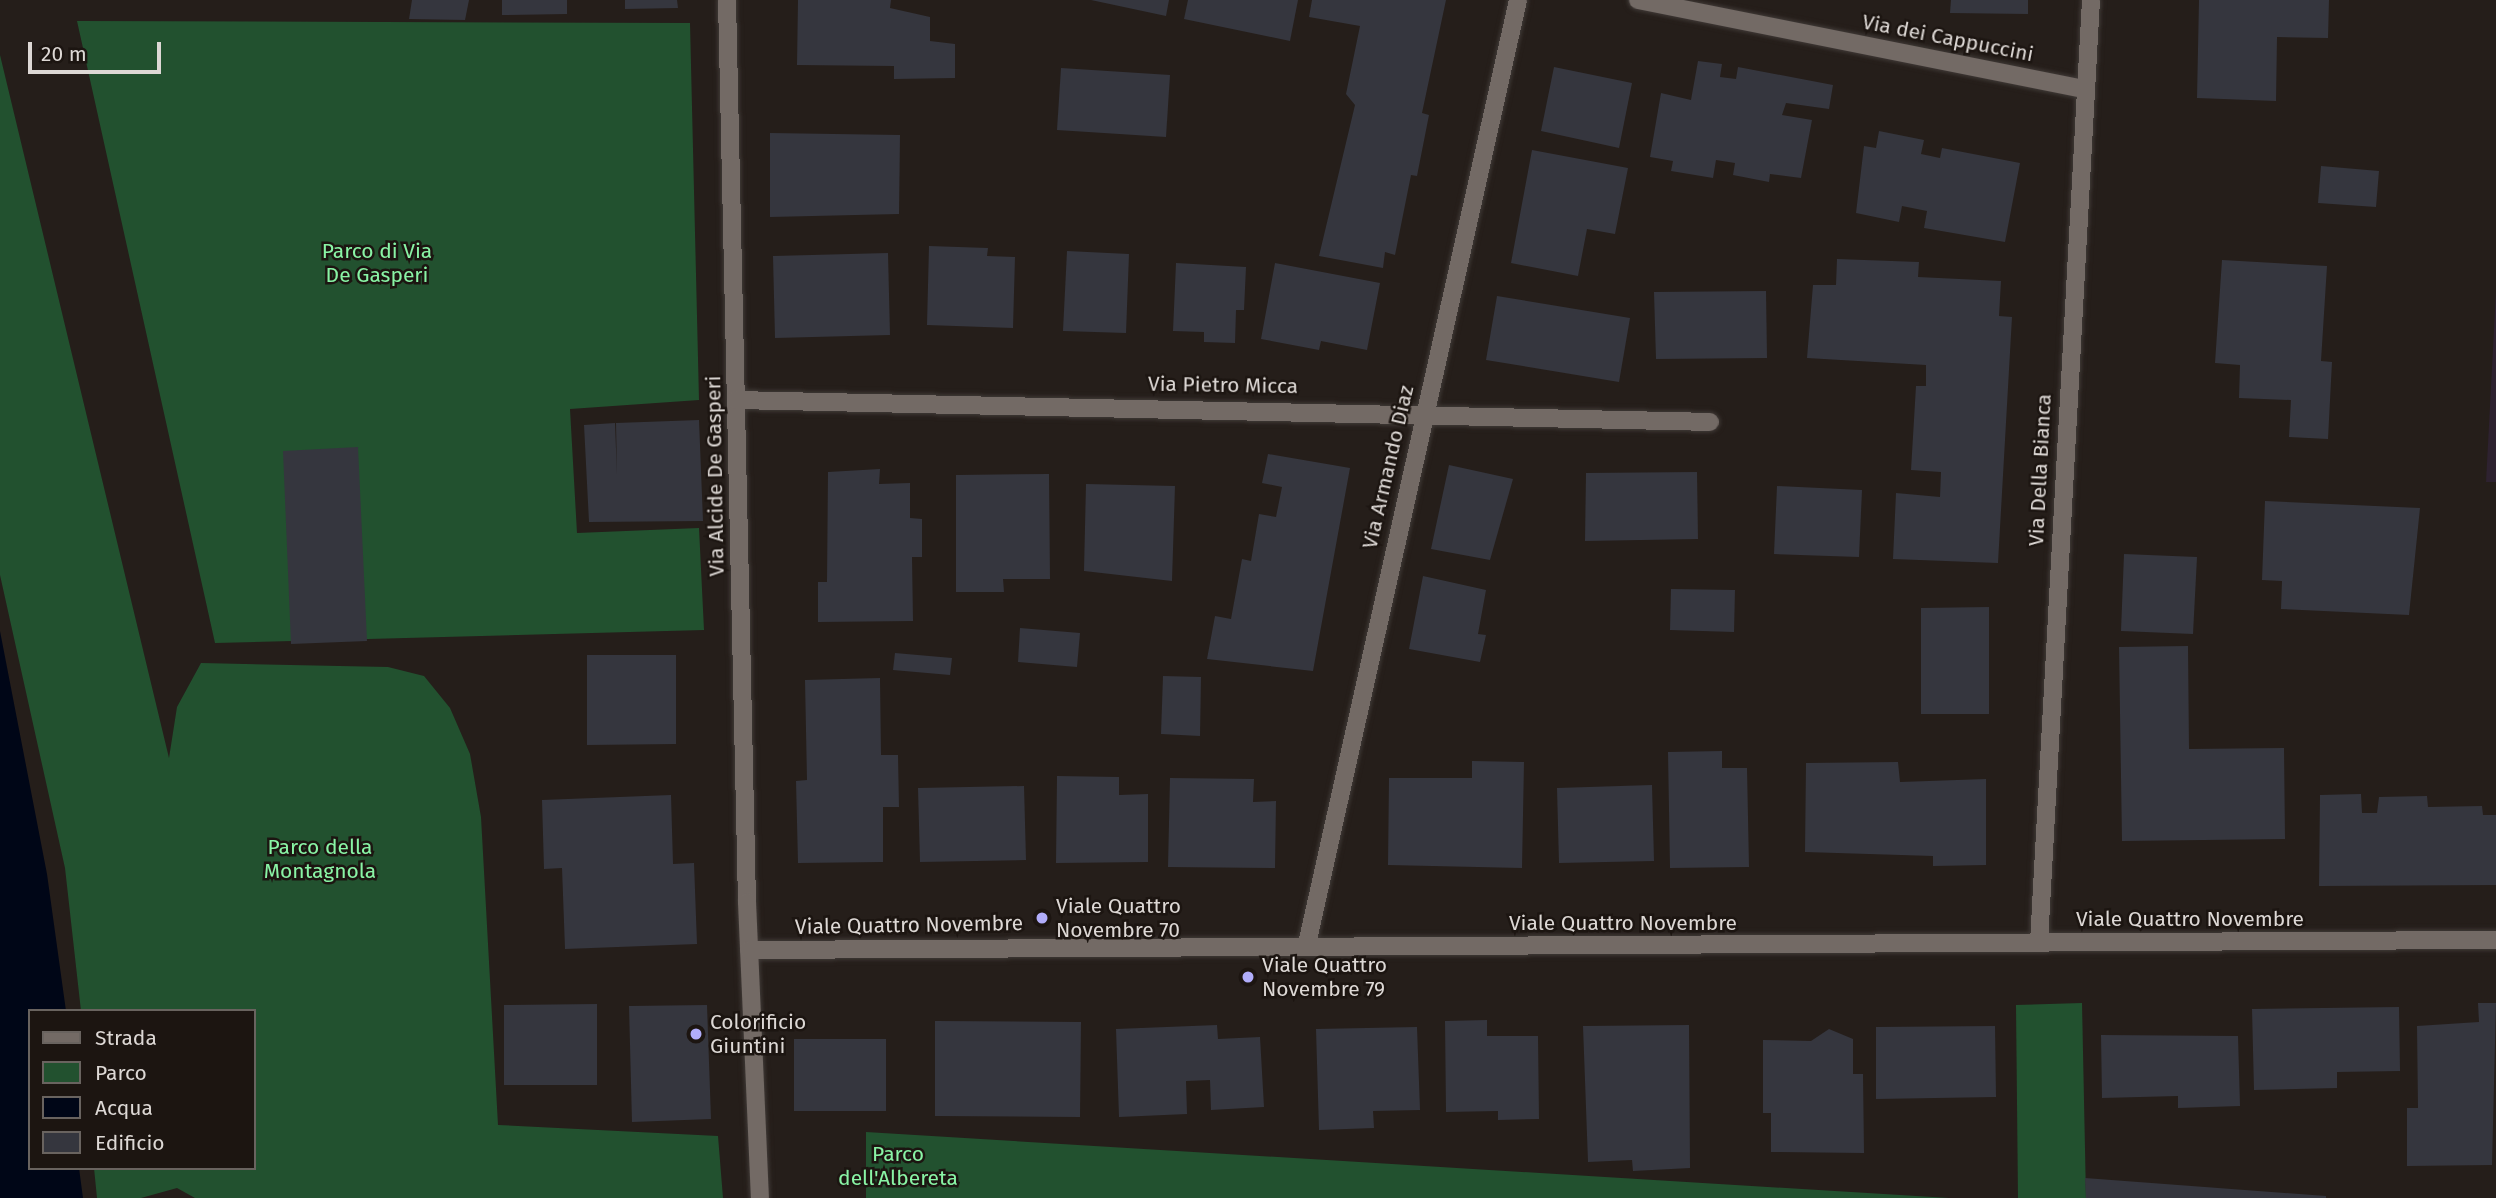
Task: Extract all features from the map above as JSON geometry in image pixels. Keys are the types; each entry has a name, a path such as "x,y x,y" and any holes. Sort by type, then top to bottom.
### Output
{"street":[{"name":"Via Alcide De Gasperi","path":"727,0 749,950 760,1198"},
{"name":"Via Armando Diaz","path":"1307,944 1423,412 1518,0"},
{"name":"Via dei Cappuccini","path":"1638,0 2084,89"},
{"name":"Via Della Bianca","path":"2039,942 2091,0"},
{"name":"Via Pietro Micca","path":"736,400 1423,412 1710,422"},
{"name":"Viale Quattro Novembre","path":"749,950 1307,944 2496,940"}],"shaded area":[{"path":"2496,291 2496,482 2486,482"}],"green space":[{"name":"Parco di Via De Gasperi","path":"77,21 690,23 699,400 570,409 577,533 699,528 704,630 215,643"},
{"name":"Parco della Montagnola","path":"0,55 169,758 177,707 201,663 388,667 424,676 450,708 470,754 481,817 498,1125 718,1136 723,1198 195,1198 177,1188 141,1198 97,1198 94,1170 256,1170 256,1009 81,1009 65,868 0,575"},
{"path":"2082,1003 2086,1198 2018,1198 2016,1005"},
{"name":"Parco dell'Albereta","path":"866,1132 1949,1198 866,1198"}],"water":[{"path":"0,631 47,874 66,1009 28,1009 28,1170 79,1170 83,1198 0,1198"}],"building":[{"path":"412,0 469,0 465,20 409,19"},
{"path":"502,0 567,0 567,14 502,15"},
{"path":"625,0 677,0 678,8 625,9"},
{"path":"798,0 891,0 890,8 930,17 930,41 955,44 955,78 894,79 894,66 797,65"},
{"path":"1091,0 1169,0 1166,16"},
{"path":"1188,0 1298,0 1290,41 1184,19"},
{"path":"1312,0 1446,0 1422,113 1429,115 1417,176 1411,175 1395,255 1385,252 1383,268 1319,256 1355,105 1346,94 1360,26 1309,17"},
{"path":"1951,0 2028,0 2028,14 1950,13"},
{"path":"2199,0 2329,0 2328,38 2277,37 2276,101 2197,98"},
{"path":"1698,61 1722,64 1720,77 1736,79 1738,67 1833,85 1829,109 1786,103 1782,115 1812,120 1801,178 1770,174 1769,182 1733,175 1735,163 1716,160 1713,178 1671,171 1673,161 1650,157 1661,93 1691,100"},
{"path":"1554,67 1632,83 1619,148 1541,131"},
{"path":"1061,68 1170,75 1166,137 1057,130"},
{"path":"1879,131 1924,140 1921,154 1940,158 1942,148 2020,163 2005,242 1924,228 1927,211 1902,206 1899,222 1856,213 1864,146 1876,148"},
{"path":"770,133 900,135 899,214 770,217"},
{"path":"1532,150 1628,168 1615,234 1587,229 1578,276 1511,263"},
{"path":"2321,166 2379,171 2376,207 2318,203"},
{"path":"929,246 988,248 987,256 1015,257 1013,328 927,325"},
{"path":"1067,251 1129,254 1126,333 1063,331"},
{"path":"888,253 890,335 775,338 773,256"},
{"path":"1837,259 1919,262 1918,277 2001,281 1999,316 2012,317 1998,563 1893,559 1896,493 1940,497 1941,472 1911,470 1916,386 1926,386 1926,365 1807,358 1813,285 1836,285"},
{"path":"2222,260 2327,266 2321,361 2332,362 2328,439 2289,437 2291,400 2239,398 2240,365 2215,363"},
{"path":"1176,263 1246,267 1244,310 1236,310 1235,343 1204,342 1204,332 1173,331"},
{"path":"1275,263 1380,283 1367,350 1321,341 1319,350 1261,339"},
{"path":"1766,291 1767,358 1656,359 1654,292"},
{"path":"1497,296 1630,318 1619,382 1486,360"},
{"path":"699,420 703,521 589,522 584,425 615,423 617,475 616,423"},
{"path":"358,447 367,641 291,644 283,451"},
{"path":"1268,454 1350,468 1313,671 1207,659 1215,616 1231,619 1242,559 1251,561 1259,514 1276,517 1282,487 1262,483"},
{"path":"1449,465 1513,479 1490,560 1431,549"},
{"path":"880,469 879,484 910,483 910,518 922,519 922,557 912,557 913,621 818,622 818,582 827,582 828,472"},
{"path":"1697,472 1698,539 1585,541 1586,473"},
{"path":"1049,474 1050,579 1003,579 1004,592 956,592 956,475"},
{"path":"1086,484 1175,486 1172,581 1084,571"},
{"path":"1777,486 1862,490 1859,557 1774,554"},
{"path":"2265,501 2420,508 2409,615 2281,609 2282,581 2262,580"},
{"path":"2124,554 2197,557 2193,634 2121,631"},
{"path":"1423,576 1486,590 1478,634 1486,635 1480,662 1409,649"},
{"path":"1671,589 1735,590 1734,632 1670,630"},
{"path":"1989,607 1989,714 1921,714 1921,608"},
{"path":"1020,628 1080,633 1077,667 1018,662"},
{"path":"2188,646 2189,749 2284,748 2285,839 2122,841 2119,647"},
{"path":"895,653 952,658 950,675 893,670"},
{"path":"587,655 676,655 676,744 587,745"},
{"path":"1163,676 1201,677 1200,736 1161,734"},
{"path":"880,678 881,755 898,755 899,807 883,807 883,862 798,863 796,781 807,780 805,680"},
{"path":"1722,751 1722,768 1747,768 1749,867 1670,868 1668,752"},
{"path":"1472,761 1524,762 1522,868 1388,865 1389,778 1472,778"},
{"path":"1898,762 1900,782 1986,779 1986,865 1933,866 1933,856 1805,852 1806,763"},
{"path":"1057,776 1119,777 1119,795 1148,794 1148,862 1056,863"},
{"path":"1170,778 1254,779 1253,802 1276,801 1275,868 1168,867"},
{"path":"1652,785 1654,861 1559,863 1557,788"},
{"path":"1024,786 1026,860 920,862 918,788"},
{"path":"2361,794 2362,813 2377,813 2379,797 2427,796 2428,807 2482,806 2483,815 2496,815 2496,885 2319,886 2320,795"},
{"path":"671,795 673,864 694,863 697,944 565,949 562,868 544,869 542,800"},
{"path":"2478,1003 2496,1003 2492,1165 2407,1166 2407,1108 2418,1108 2417,1026 2479,1022"},
{"path":"597,1004 597,1085 504,1085 504,1005"},
{"path":"707,1005 711,1119 632,1122 629,1006"},
{"path":"2399,1007 2400,1071 2337,1072 2337,1088 2254,1090 2252,1009"},
{"path":"1487,1020 1487,1036 1538,1036 1539,1119 1498,1120 1498,1111 1446,1112 1445,1021"},
{"path":"935,1021 1081,1022 1080,1117 935,1116"},
{"path":"1217,1025 1218,1039 1260,1037 1264,1107 1211,1110 1210,1080 1186,1081 1187,1114 1119,1117 1116,1029"},
{"path":"1689,1025 1690,1168 1633,1171 1632,1160 1588,1162 1583,1026"},
{"path":"1995,1026 1996,1097 1876,1099 1876,1027"},
{"path":"1417,1027 1420,1110 1373,1111 1374,1128 1319,1130 1316,1029"},
{"path":"1829,1029 1853,1039 1853,1074 1863,1074 1864,1153 1771,1152 1771,1113 1763,1113 1763,1040 1811,1041"},
{"path":"2101,1035 2238,1036 2240,1106 2178,1108 2178,1096 2102,1098"},
{"path":"794,1039 886,1039 886,1111 794,1111"},
{"path":"2085,1178 2326,1196 2326,1198 2086,1198"}],"place":[{"name":"Viale Quattro Novembre 70","path":"1042,918"},
{"name":"Viale Quattro Novembre 79","path":"1248,977"},
{"name":"Colorificio Giuntini","path":"696,1034"}]}
